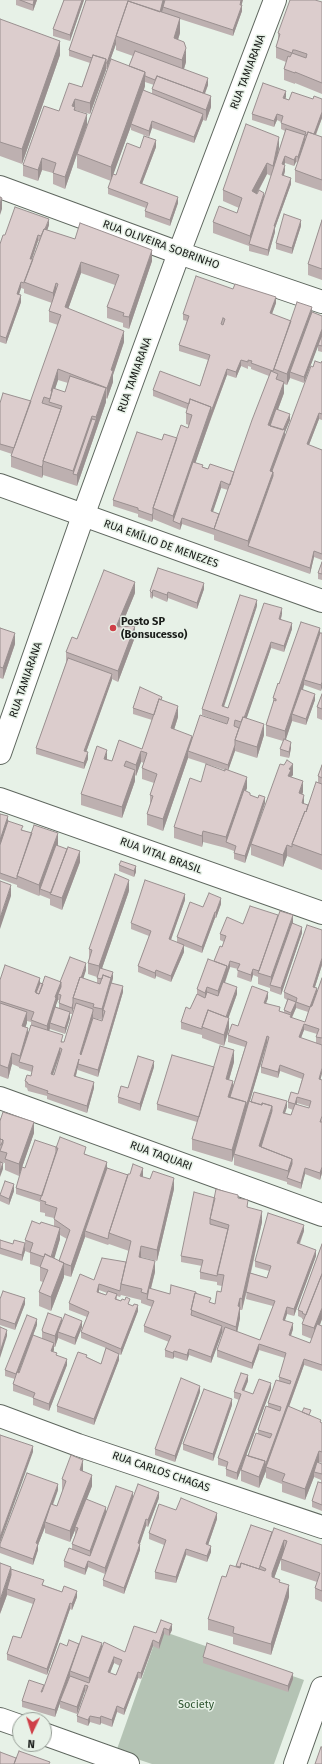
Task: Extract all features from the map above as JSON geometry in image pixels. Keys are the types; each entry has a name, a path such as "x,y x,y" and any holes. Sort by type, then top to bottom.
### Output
{"street":[{"name":"RUA TAMIARANA","path":"0,753 83,516 179,253 275,0"},
{"name":"RUA OLIVEIRA SOBRINHO","path":"0,187 179,253 322,302"},
{"name":"RUA EMÍLIO DE MENEZES","path":"0,486 322,601"},
{"name":"RUA VITAL BRASIL","path":"0,799 322,913"},
{"name":"RUA TAQUARI","path":"0,1098 322,1215"},
{"name":"RUA CARLOS CHAGAS","path":"0,1416 78,1445 322,1527"},
{"path":"295,1764 322,1688"},
{"path":"0,1719 12,1723"},
{"path":"52,1737 128,1764"}],"green space":[{"name":"Society","path":"159,1630 304,1680 274,1764 152,1764 116,1752"}],"building":[{"path":"20,0 34,0 33,5"},
{"path":"64,0 82,0 70,35 53,29"},
{"path":"86,0 163,0 160,12 128,1 106,63 106,59 93,55 92,58 69,50"},
{"path":"165,0 241,0 240,5 242,5 233,30 163,7"},
{"path":"290,0 315,0 322,2 322,83 284,69 288,56 290,57 292,53 276,47 280,34 278,33","holes":["293,50 307,54 306,58 292,53"]},
{"path":"128,1 180,18 174,38 184,42 186,48 182,60 116,36"},
{"path":"0,19 60,41 22,149 0,142"},
{"path":"135,51 208,78 203,93 157,76 155,80 145,76 145,72 129,66"},
{"path":"93,55 106,59 90,103 75,99 72,106 75,107 74,110 87,114 65,177 53,173 56,163 42,158 38,170 23,165 44,106 59,111 69,83 82,87"},
{"path":"111,59 145,72 111,167 77,154"},
{"path":"157,76 211,96 206,110 152,89"},
{"path":"263,83 286,91 283,98 289,100 292,92 313,99 314,96 322,99 322,112 314,134 308,132 306,136 306,132 281,123 283,116 277,114 274,121 252,114"},
{"path":"143,90 203,114 194,137 152,121 149,131 131,124"},
{"path":"246,124 279,137 273,166 267,163 252,191 257,194 259,190 264,193 250,236 213,222 219,206 237,213 242,198 223,190"},
{"path":"286,129 305,135 298,157 296,156 294,160 285,156 282,164 285,165 282,175 291,178 274,226 268,250 249,244"},
{"path":"308,132 322,137 322,180 295,170"},
{"path":"144,136 156,140 140,183 178,197 170,220 145,211 148,203 108,188 113,174 116,175 127,143 140,148"},
{"path":"15,207 49,219 41,236 38,235 30,259 33,259 24,283 21,282 17,294 21,295 6,338 0,336 0,244 3,235 5,235"},
{"path":"284,214 301,220 292,248 276,243"},
{"path":"322,220 322,269 308,264"},
{"path":"80,223 152,250 129,317 123,316 124,313 107,307 119,275 81,262 65,307 124,331 111,370 113,371 107,388 58,369 50,399 44,397 42,403 61,409 42,467 11,456 61,315 49,311 58,284 56,283 53,293 24,282 44,229 75,239"},
{"path":"196,276 233,289 235,284 276,297 270,313 291,321 273,371 251,363 252,361 248,360 248,362 241,360 236,372 227,369 211,412 211,407 190,399 189,404 153,390 160,371 200,386 210,355 179,345 189,316 183,314","holes":["223,318 225,319 223,325 221,324"]},
{"path":"297,302 312,307 287,374 274,369"},
{"path":"312,312 322,316 322,329 304,377 290,372"},
{"path":"322,335 322,346 318,345"},
{"path":"315,361 321,363 322,361 322,414 319,413 307,444 322,450 322,554 314,551 310,568 248,546 273,476 272,471 311,366 313,367"},
{"path":"271,371 278,374 276,379 284,382 268,425 285,430 270,471 273,472 248,541 214,529 252,420"},
{"path":"70,376 106,388 96,417 92,416 73,471 43,461 62,406 49,402 53,388 65,392"},
{"path":"3,393 31,401 14,448 0,444 0,403"},
{"path":"190,399 211,407 173,516 153,508 181,425 188,428 192,415 186,413"},
{"path":"276,409 290,414 283,430 270,426"},
{"path":"92,419 96,420 77,475 73,474"},
{"path":"137,432 162,440 164,434 177,438 153,508 152,515 138,510 138,508 113,500"},
{"path":"193,462 203,465 202,467 208,469 210,464 234,472 230,485 221,481 211,511 219,514 214,529 182,518 180,524 173,521"},
{"path":"322,562 322,574 318,573"},
{"path":"158,568 204,583 197,603 168,592 167,595 153,590 152,593 150,591"},
{"path":"104,570 135,582 116,627 135,626 118,671 66,652 72,637 77,639"},
{"path":"240,595 257,600 222,706 228,708 264,603 282,608 279,619 292,623 284,646 271,642 244,718 243,717 241,722 235,720 234,726 239,728 228,765 188,751 200,715 227,724 229,718 202,709"},
{"path":"301,622 320,628 285,731 266,725 274,700 276,701 276,699 273,698 278,683 279,684"},
{"path":"0,628 15,633 3,668 0,667"},
{"path":"320,633 322,633 321,685 304,680"},
{"path":"68,658 112,674 84,751 88,752 84,763 36,748"},
{"path":"140,687 162,697 161,700 159,699 154,715 133,708"},
{"path":"301,689 315,694 306,719 292,714"},
{"path":"322,694 322,709 317,707"},
{"path":"159,699 178,706 171,728 192,736 163,819 147,814 153,796 150,795 157,774 142,768 147,753 141,751 136,765 126,761 124,766 135,770 122,807 81,794 97,746 107,750 104,759 112,761 119,740 142,749"},
{"path":"243,717 264,724 257,747 235,740"},
{"path":"284,739 291,742 289,752 280,749"},
{"path":"287,760 293,764 289,769 291,770 288,776 303,781 299,793 304,795 302,803 308,805 292,847 287,845 283,855 251,844 280,764 284,765"},
{"path":"206,764 247,777 226,837 203,831 202,836 174,827 190,778 201,782"},
{"path":"322,765 322,778 318,776"},
{"path":"316,782 322,784 322,855 292,844 305,811 306,812"},
{"path":"244,790 250,793 250,795 258,798 259,795 265,797 245,856 234,853 236,846 226,842"},
{"path":"0,814 8,816 0,840"},
{"path":"8,821 23,826 21,830 32,833 17,879 0,873 0,845"},
{"path":"34,825 58,833 39,885 17,876"},
{"path":"56,845 67,849 51,893 40,889"},
{"path":"68,847 80,851 62,898 50,894"},
{"path":"121,861 136,866 134,871 119,865"},
{"path":"115,874 129,880 99,966 88,963 92,950 89,949"},
{"path":"145,880 185,894 169,939 184,945 171,976 156,970 155,973 138,966 151,931 131,923"},
{"path":"0,881 11,885 0,918"},
{"path":"209,893 221,898 202,947 177,937 190,902 203,907"},
{"path":"250,906 278,915 259,971 253,969 251,975 237,970 240,964 230,961 227,971 227,966 214,961 226,936 220,934 227,917 243,924"},
{"path":"280,911 293,915 271,977 258,973"},
{"path":"292,923 302,927 281,988 270,985"},
{"path":"307,925 322,930 322,958 313,987 317,988 310,1007 296,1002 297,998 284,992"},
{"path":"70,957 86,963 73,998 72,1008 59,1003 61,995 58,994 61,987 60,982"},
{"path":"208,959 227,966 218,991 207,987 205,993 197,989"},
{"path":"5,965 40,978 35,992 39,994 45,976 61,982 47,1026 31,1020 34,1012 0,1001 0,980"},
{"path":"100,968 113,972 111,978 103,975 102,979 97,978"},
{"path":"103,975 111,978 102,1009 93,1007 94,1004 73,998 80,977 100,984"},
{"path":"322,978 322,1038 316,1037 319,1029 304,1024 299,1037 322,1045 322,1068 319,1079 322,1080 322,1116 320,1122 322,1122 322,1167 320,1173 305,1168 301,1183 287,1178 292,1164 292,1159 261,1147 272,1111 272,1106 251,1102 254,1092 287,1101 283,1113 291,1115 295,1104 288,1102 291,1092 298,1094 304,1074 280,1065 278,1072 261,1067 269,1037 267,1036 246,1107 246,1102 230,1097 247,1042 228,1035 232,1024 238,1026 252,986 268,992 264,1003 280,1007 279,1011 291,1015 290,1017 305,1022","holes":["297,1097 311,1101 309,1108 295,1104"]},
{"path":"223,982 237,987 226,1017 208,1010 202,1029 181,1022 186,1007 190,1009 197,994 205,998 207,992 218,996"},
{"path":"40,983 43,984 39,994 36,993"},
{"path":"111,983 123,986 98,1070 78,1064 79,1059 74,1076 94,1082 87,1106 47,1093 48,1091 28,1084 25,1081 27,1075 31,1076 33,1066 19,1062 31,1025 63,1035 61,1042 64,1042 76,1003 93,1009 80,1054 81,1055 93,1018 102,1021 105,1011 103,1010","holes":["60,1048 62,1049 54,1075 51,1074"]},
{"path":"288,999 296,1002 291,1013 284,1010"},
{"path":"0,1003 27,1012 22,1026 28,1028 20,1056 12,1053 8,1068 0,1065"},
{"path":"55,1007 70,1012 65,1028 50,1023"},
{"path":"208,1010 229,1018 224,1035 202,1027"},
{"path":"220,1046 234,1050 226,1079 233,1081 228,1097 246,1102 232,1150 192,1139"},
{"path":"172,1055 214,1067 199,1117 157,1104"},
{"path":"138,1056 154,1061 140,1104 118,1097 121,1086 128,1088"},
{"path":"249,1101 272,1106 259,1146 292,1159 288,1171 234,1154"},
{"path":"3,1112 34,1122 19,1164 5,1159 7,1153 0,1151 3,1143 3,1140 0,1139 0,1121"},
{"path":"60,1137 86,1147 84,1154 107,1162 71,1266 59,1261 70,1230 54,1219 57,1208 45,1204 46,1202 40,1200 58,1148 56,1148"},
{"path":"0,1139 3,1140 1,1145 0,1145"},
{"path":"35,1140 56,1147 56,1152 42,1196 16,1188 22,1167 25,1168"},
{"path":"0,1162 3,1163 0,1171"},
{"path":"133,1164 143,1168 140,1176 150,1179 153,1171 174,1178 157,1250 141,1246 139,1257 155,1261 147,1294 141,1292 142,1289 121,1284 131,1241 109,1233 128,1174 130,1174"},
{"path":"107,1168 128,1175 108,1239 85,1231"},
{"path":"5,1181 14,1184 9,1199 0,1195"},
{"path":"216,1189 238,1195 238,1198 248,1200 247,1207 262,1211 242,1299 240,1298 238,1306 240,1307 236,1327 191,1310 195,1293 211,1298 209,1302 215,1304 217,1291 221,1292 224,1275 217,1274 229,1225 210,1219"},
{"path":"194,1192 215,1198 210,1224 228,1229 217,1276 200,1272 203,1260 181,1256"},
{"path":"268,1213 304,1225 297,1243 316,1250 294,1309 287,1307 283,1320 293,1323 289,1335 310,1343 317,1324 322,1326 322,1365 304,1359 265,1466 265,1461 248,1456 256,1433 270,1438 272,1434 258,1430 266,1406 280,1411 281,1407 268,1403 276,1380 290,1384 291,1381 279,1377 286,1353 259,1344 252,1363 217,1350 225,1327 260,1340 275,1301 246,1292 250,1273 267,1278 271,1266 255,1261"},
{"path":"32,1221 40,1224 41,1222 60,1228 51,1257 45,1254 44,1257 30,1252 33,1243 25,1240"},
{"path":"0,1240 13,1244 14,1240 25,1243 22,1255 0,1248"},
{"path":"322,1244 322,1274 306,1315 298,1310"},
{"path":"45,1254 64,1263 51,1297 39,1292 48,1270 40,1267"},
{"path":"102,1258 126,1262 120,1291 99,1284 97,1292 106,1295 108,1291 117,1294 115,1299 121,1301 122,1299 125,1300 126,1297 130,1299 128,1304 133,1306 134,1304 138,1305 121,1349 81,1332 89,1312 69,1303 80,1274 94,1280"},
{"path":"322,1274 322,1308 314,1328 302,1324"},
{"path":"171,1285 196,1292 191,1315 222,1326 211,1357 189,1349 187,1355 165,1350 171,1336 144,1326 154,1301 147,1299 149,1288 170,1294"},
{"path":"3,1291 25,1298 15,1324 0,1319 0,1299"},
{"path":"48,1313 62,1318 55,1336 43,1332 42,1330"},
{"path":"65,1314 82,1321 75,1338 58,1332"},
{"path":"27,1315 37,1319 16,1374 5,1370"},
{"path":"0,1327 7,1330 0,1352"},
{"path":"33,1335 54,1343 51,1351 57,1353 56,1355 67,1359 49,1404 33,1398 35,1393 13,1384 17,1372 19,1373"},
{"path":"106,1348 119,1354 94,1419 57,1406 78,1352 87,1355 86,1357 101,1364"},
{"path":"241,1373 248,1375 242,1390 253,1394 259,1379 271,1383 237,1473 226,1469 228,1462 218,1458 241,1394 234,1392"},
{"path":"181,1378 200,1386 175,1456 155,1449"},
{"path":"204,1389 232,1399 213,1454 183,1444"},
{"path":"288,1406 321,1420 320,1422 322,1423 322,1452 319,1451 305,1489 282,1481 285,1474 266,1467"},
{"path":"304,1408 311,1410 309,1415 302,1412"},
{"path":"0,1435 33,1446 0,1537"},
{"path":"71,1455 83,1460 80,1470 92,1475 70,1531 45,1522 51,1504 57,1506 66,1481 62,1479"},
{"path":"246,1455 265,1461 259,1477 241,1470"},
{"path":"317,1462 322,1464 322,1474 314,1472"},
{"path":"27,1473 58,1484 36,1543 38,1544 33,1559 0,1547"},
{"path":"318,1482 322,1483 322,1505 312,1501"},
{"path":"138,1484 159,1492 148,1520 146,1519 138,1543 140,1544 124,1588 103,1580"},
{"path":"116,1486 133,1492 105,1568 88,1561 85,1569 64,1561 69,1548 90,1556"},
{"path":"181,1498 217,1513 206,1544 211,1546 207,1556 186,1549 176,1577 155,1572 166,1540 149,1533 159,1504 176,1510"},
{"path":"86,1499 106,1507 90,1551 72,1544 78,1528 75,1527"},
{"path":"251,1525 272,1532 259,1569 241,1563 240,1567 236,1566"},
{"path":"274,1528 322,1545 322,1591 315,1588 320,1573 281,1559 287,1541 284,1540 272,1573 272,1577 280,1580 279,1582 289,1585 271,1644 233,1633 234,1627 208,1619 222,1576 226,1577 230,1565 240,1568 241,1563 265,1571 266,1569 260,1566"},
{"path":"0,1563 11,1567 0,1600"},
{"path":"11,1569 44,1580 42,1585 62,1592 64,1586 77,1591 72,1604 70,1603 47,1669 7,1654 13,1636 21,1638 35,1599 7,1589"},
{"path":"161,1620 172,1624 169,1630 164,1628 159,1643 153,1640 141,1673 138,1672 124,1709 117,1706 112,1720 101,1716 100,1718 90,1716 88,1720 77,1716 88,1686 85,1685 77,1707 60,1701 70,1676 89,1683 104,1642 125,1652 134,1626 156,1633","holes":["114,1657 122,1660 116,1675 108,1672"]},
{"path":"82,1636 102,1643 89,1678 70,1671"},
{"path":"69,1640 79,1644 55,1710 22,1701 29,1680 44,1685 42,1692 60,1643 67,1646"},
{"path":"207,1643 293,1673 288,1686 203,1657"},
{"path":"321,1747 322,1764 315,1764"},
{"path":"0,1752 16,1758 14,1764 0,1764"},
{"path":"19,1752 50,1762 49,1764 14,1764"}],"place":[{"name":"Posto SP (Bonsucesso)","path":"113,628"}]}
